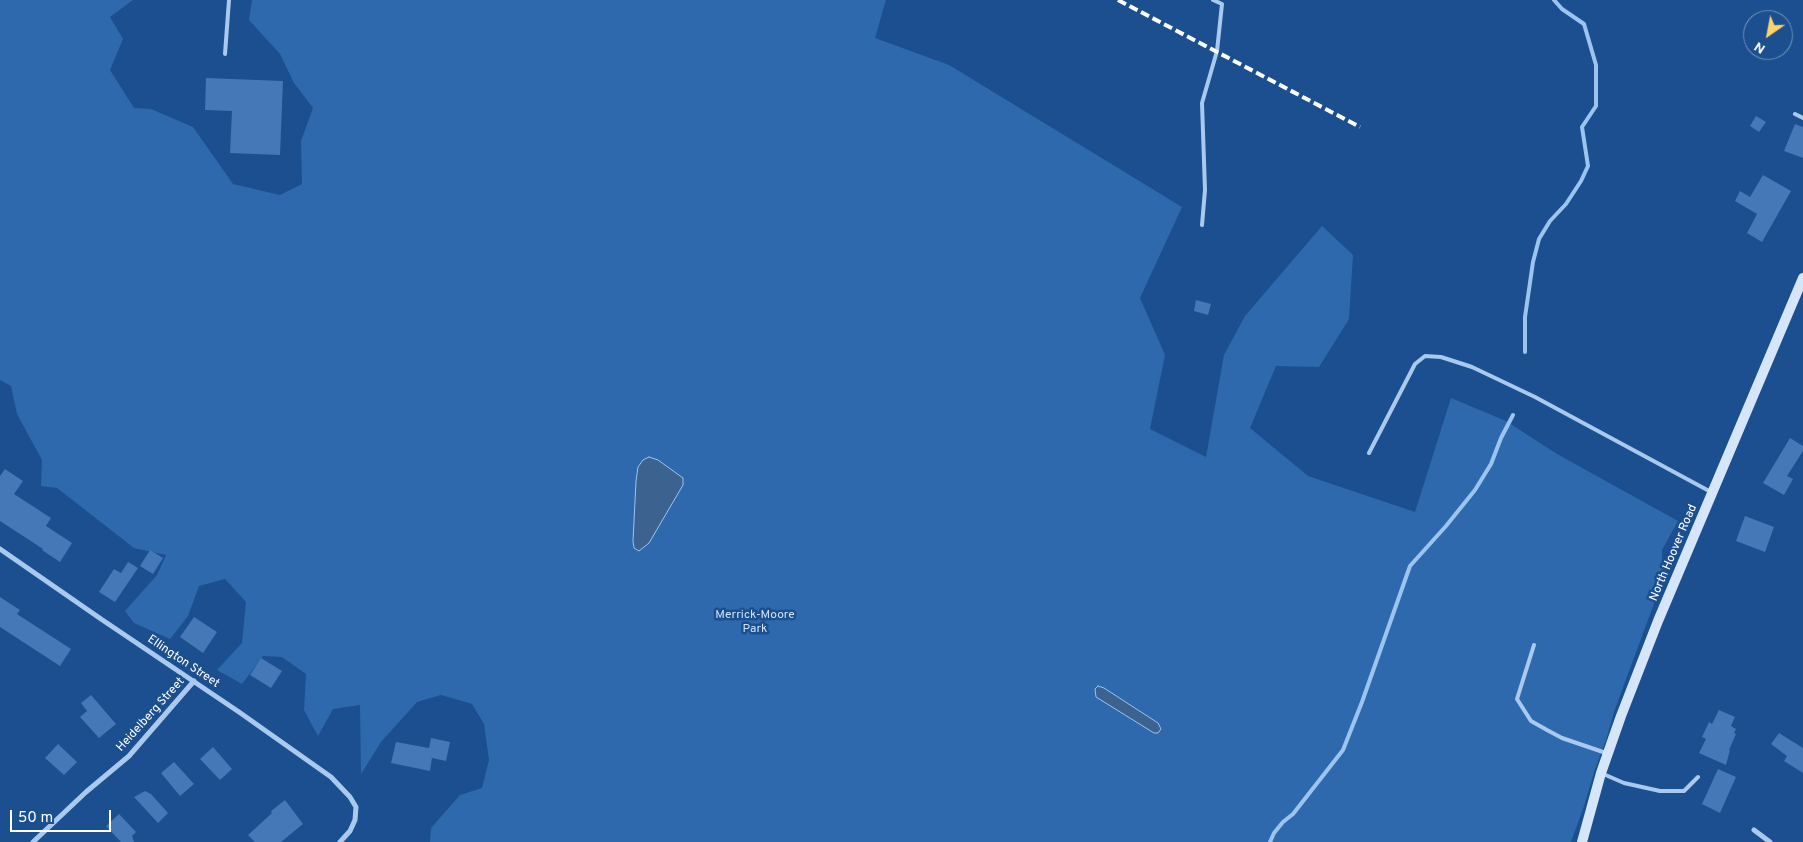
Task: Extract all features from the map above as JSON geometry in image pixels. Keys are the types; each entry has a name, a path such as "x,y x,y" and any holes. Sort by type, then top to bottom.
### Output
{"street":[{"name":"North Hoover Road","path":"1582,842 1601,773 1620,716 1658,621 1803,278"},
{"name":"Ellington Street","path":"0,549 331,777 350,797 356,807 355,820 350,831 340,842"},
{"name":"Heidelberg Street","path":"33,842 86,792 129,756 194,681"},
{"path":"1754,830 1770,842"}],"lane":[{"path":"224,54 228,0"},
{"path":"1202,225 1204,190 1202,103 1217,52 1222,4 1213,0"},
{"path":"1796,114 1803,118"},
{"path":"1369,453 1415,364 1425,356 1441,357 1472,367 1535,397 1713,493"},
{"path":"1534,645 1516,699 1532,721 1547,730 1562,738 1608,754"},
{"path":"1601,773 1624,783 1660,791 1684,791 1698,777"}],"green space":[{"name":"Merrick-Moore Park","path":"0,0 133,0 110,17 123,39 110,70 134,108 151,109 193,127 233,184 280,195 302,184 301,141 313,108 294,83 280,54 249,20 252,0 886,0 875,38 949,65 1182,207 1140,298 1165,355 1150,429 1206,457 1224,355 1245,316 1322,226 1353,255 1349,319 1319,367 1276,366 1250,428 1308,476 1415,512 1451,398 1506,421 1557,454 1678,521 1662,550 1663,579 1614,712 1571,842 430,842 431,828 460,795 482,788 489,760 484,724 472,704 441,695 417,702 381,742 361,774 360,705 333,709 318,736 304,710 306,674 282,657 263,656 242,684 217,670 242,643 246,602 225,579 199,586 188,616 170,639 134,623 125,611 157,575 166,555 134,548 57,488 41,486 42,460 17,414 11,386 0,380"}],"shaded area":[{"path":"649,457 658,460 683,478 683,485 649,543 639,551 634,548 633,541 636,481 638,467 643,460"},
{"path":"1098,686 1158,723 1161,729 1158,733 1154,733 1096,697 1095,689"}],"building":[{"path":"206,78 283,81 280,155 230,153 232,111 205,110"},
{"path":"1756,116 1766,122 1759,132 1750,126"},
{"path":"1795,124 1803,127 1803,158 1784,151"},
{"path":"1763,175 1791,191 1762,242 1747,233 1757,214 1735,201 1740,191 1750,197"},
{"path":"1196,300 1211,304 1208,315 1194,311"},
{"path":"1790,438 1803,446 1803,451 1787,476 1793,479 1784,495 1763,483"},
{"path":"5,469 23,481 14,494 51,518 46,526 72,543 60,562 0,521 0,476"},
{"path":"1745,516 1774,527 1765,552 1736,541"},
{"path":"150,550 163,558 153,574 140,566"},
{"path":"128,562 138,568 115,602 99,592 114,569 121,573"},
{"path":"0,597 20,610 17,614 71,649 60,666 0,627"},
{"path":"194,617 217,632 203,653 180,637"},
{"path":"261,658 282,671 271,688 250,675"},
{"path":"91,695 116,724 99,738 80,717 87,711 81,703"},
{"path":"1719,710 1735,717 1731,726 1736,729 1734,733 1736,734 1729,750 1726,765 1699,753 1706,739 1702,737 1709,722 1712,724"},
{"path":"1779,733 1803,748 1803,773 1784,761 1787,756 1771,744"},
{"path":"431,738 450,742 446,761 432,758 430,771 391,763 396,742 429,748"},
{"path":"58,744 77,762 64,775 45,758"},
{"path":"213,747 232,769 220,780 200,759"},
{"path":"174,762 194,784 180,796 161,773"},
{"path":"1718,769 1736,777 1720,813 1702,804"},
{"path":"145,791 151,794 168,813 158,823 134,797"},
{"path":"285,800 303,824 281,842 255,842 248,835 272,813 271,811"},
{"path":"119,814 136,832 132,836 134,842 121,842 106,826"}],"waterway":[{"path":"1525,352 1525,317 1533,262 1539,239 1550,221 1566,204 1588,166 1582,127 1596,106 1596,65 1584,24 1562,9 1554,0"},
{"path":"1270,842 1274,833 1293,814 1343,750 1410,566 1475,490 1491,464 1501,438 1513,415"}],"railway":[{"path":"1118,0 1360,127"}]}
